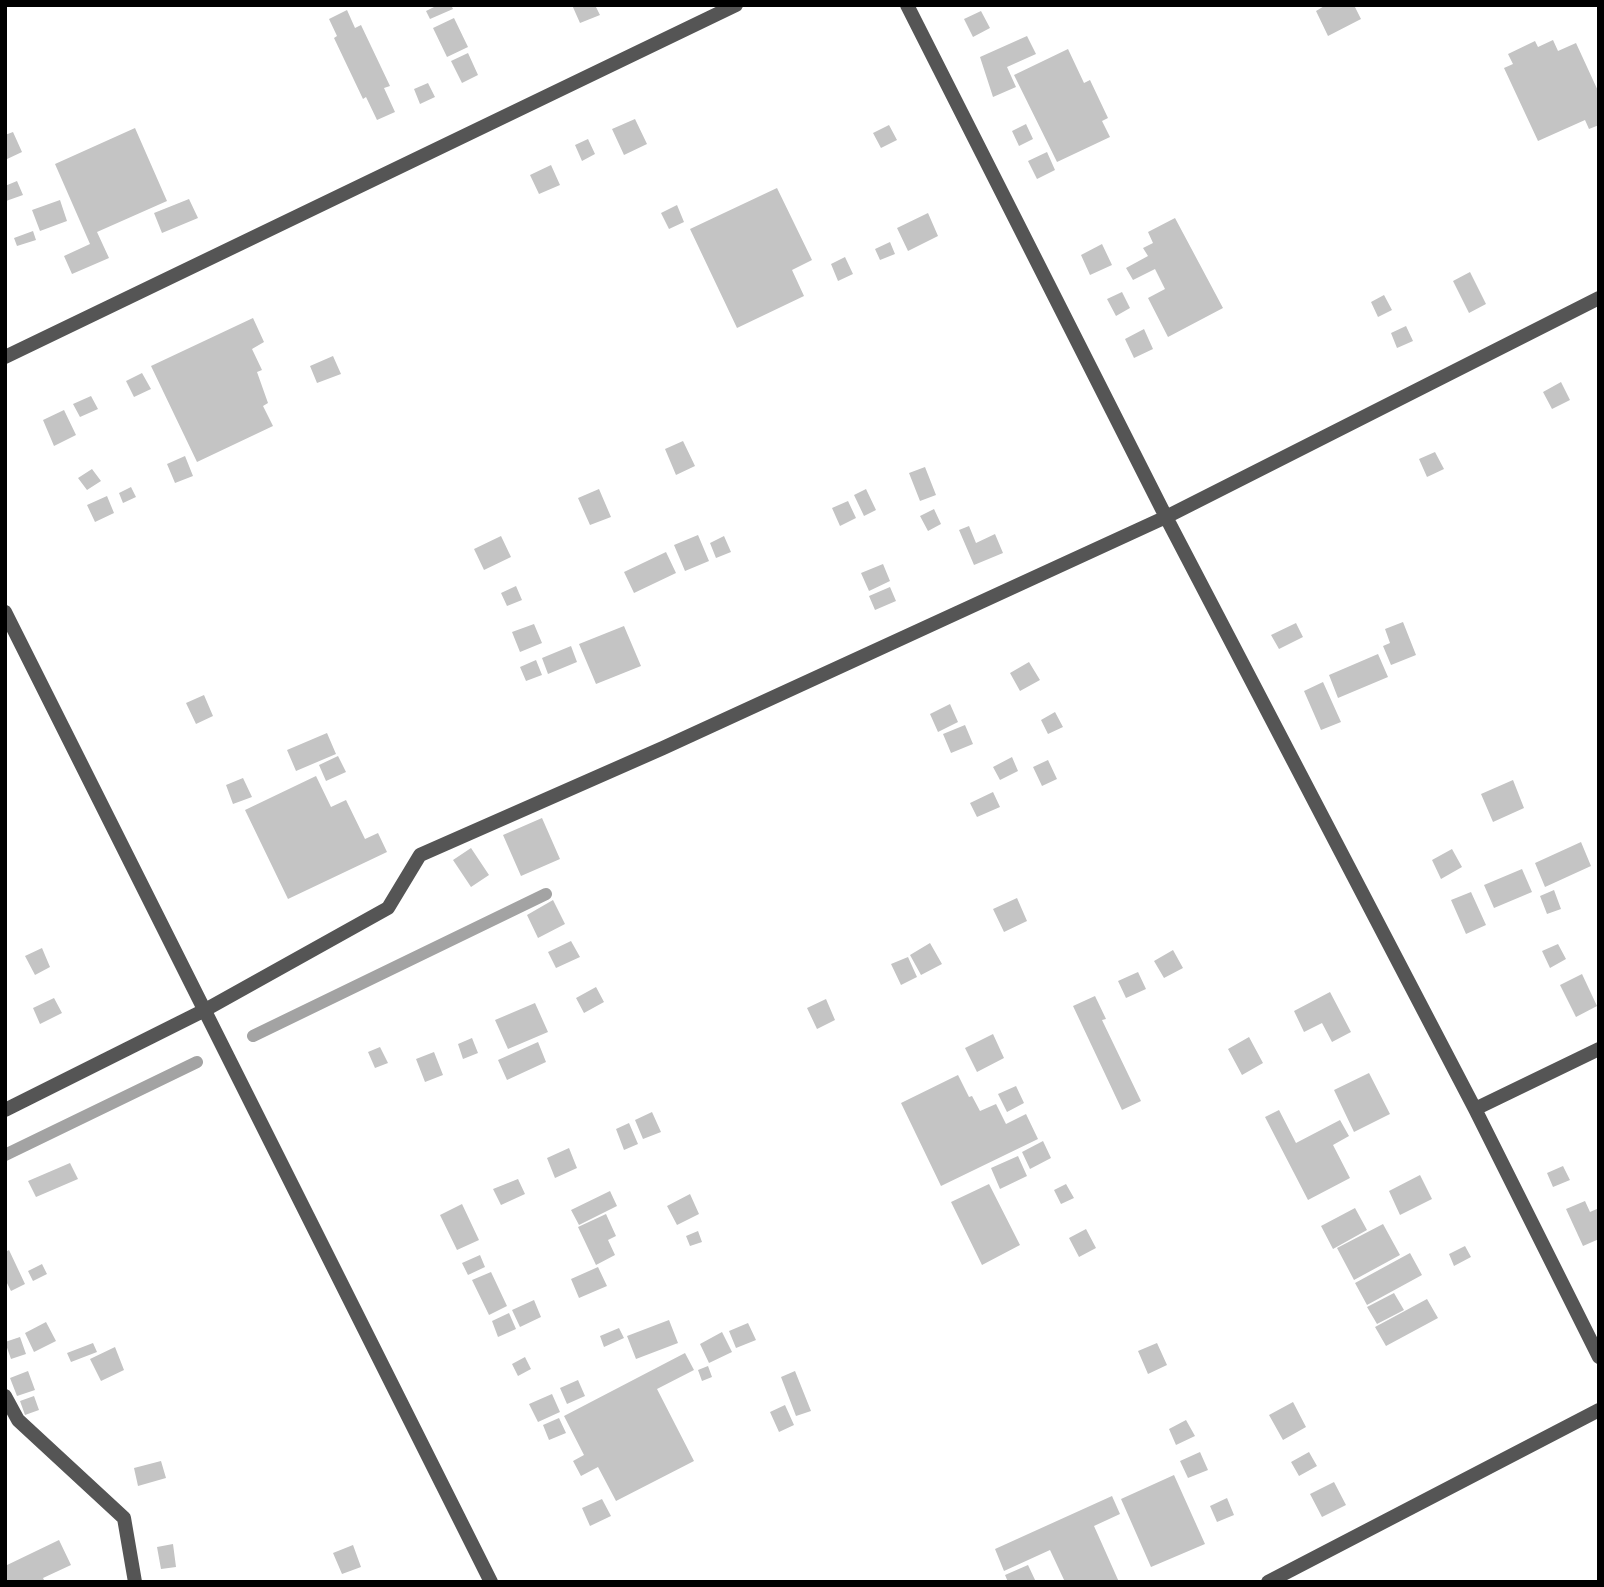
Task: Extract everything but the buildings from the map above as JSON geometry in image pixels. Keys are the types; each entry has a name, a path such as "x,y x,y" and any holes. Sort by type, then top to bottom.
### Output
{"street":[{"path":"5,358 736,5"},
{"path":"907,5 1166,517 1475,1109 1599,1357"},
{"path":"5,1110 205,1010 388,908 420,855 663,748 1166,517 1599,298"},
{"path":"5,612 491,1582"},
{"path":"1475,1109 1599,1049"},
{"path":"5,1396 18,1420 124,1518 135,1582"},
{"path":"1268,1582 1599,1410"}],"waterway":[{"path":"253,1036 546,894"},
{"path":"5,1155 197,1062"}]}
